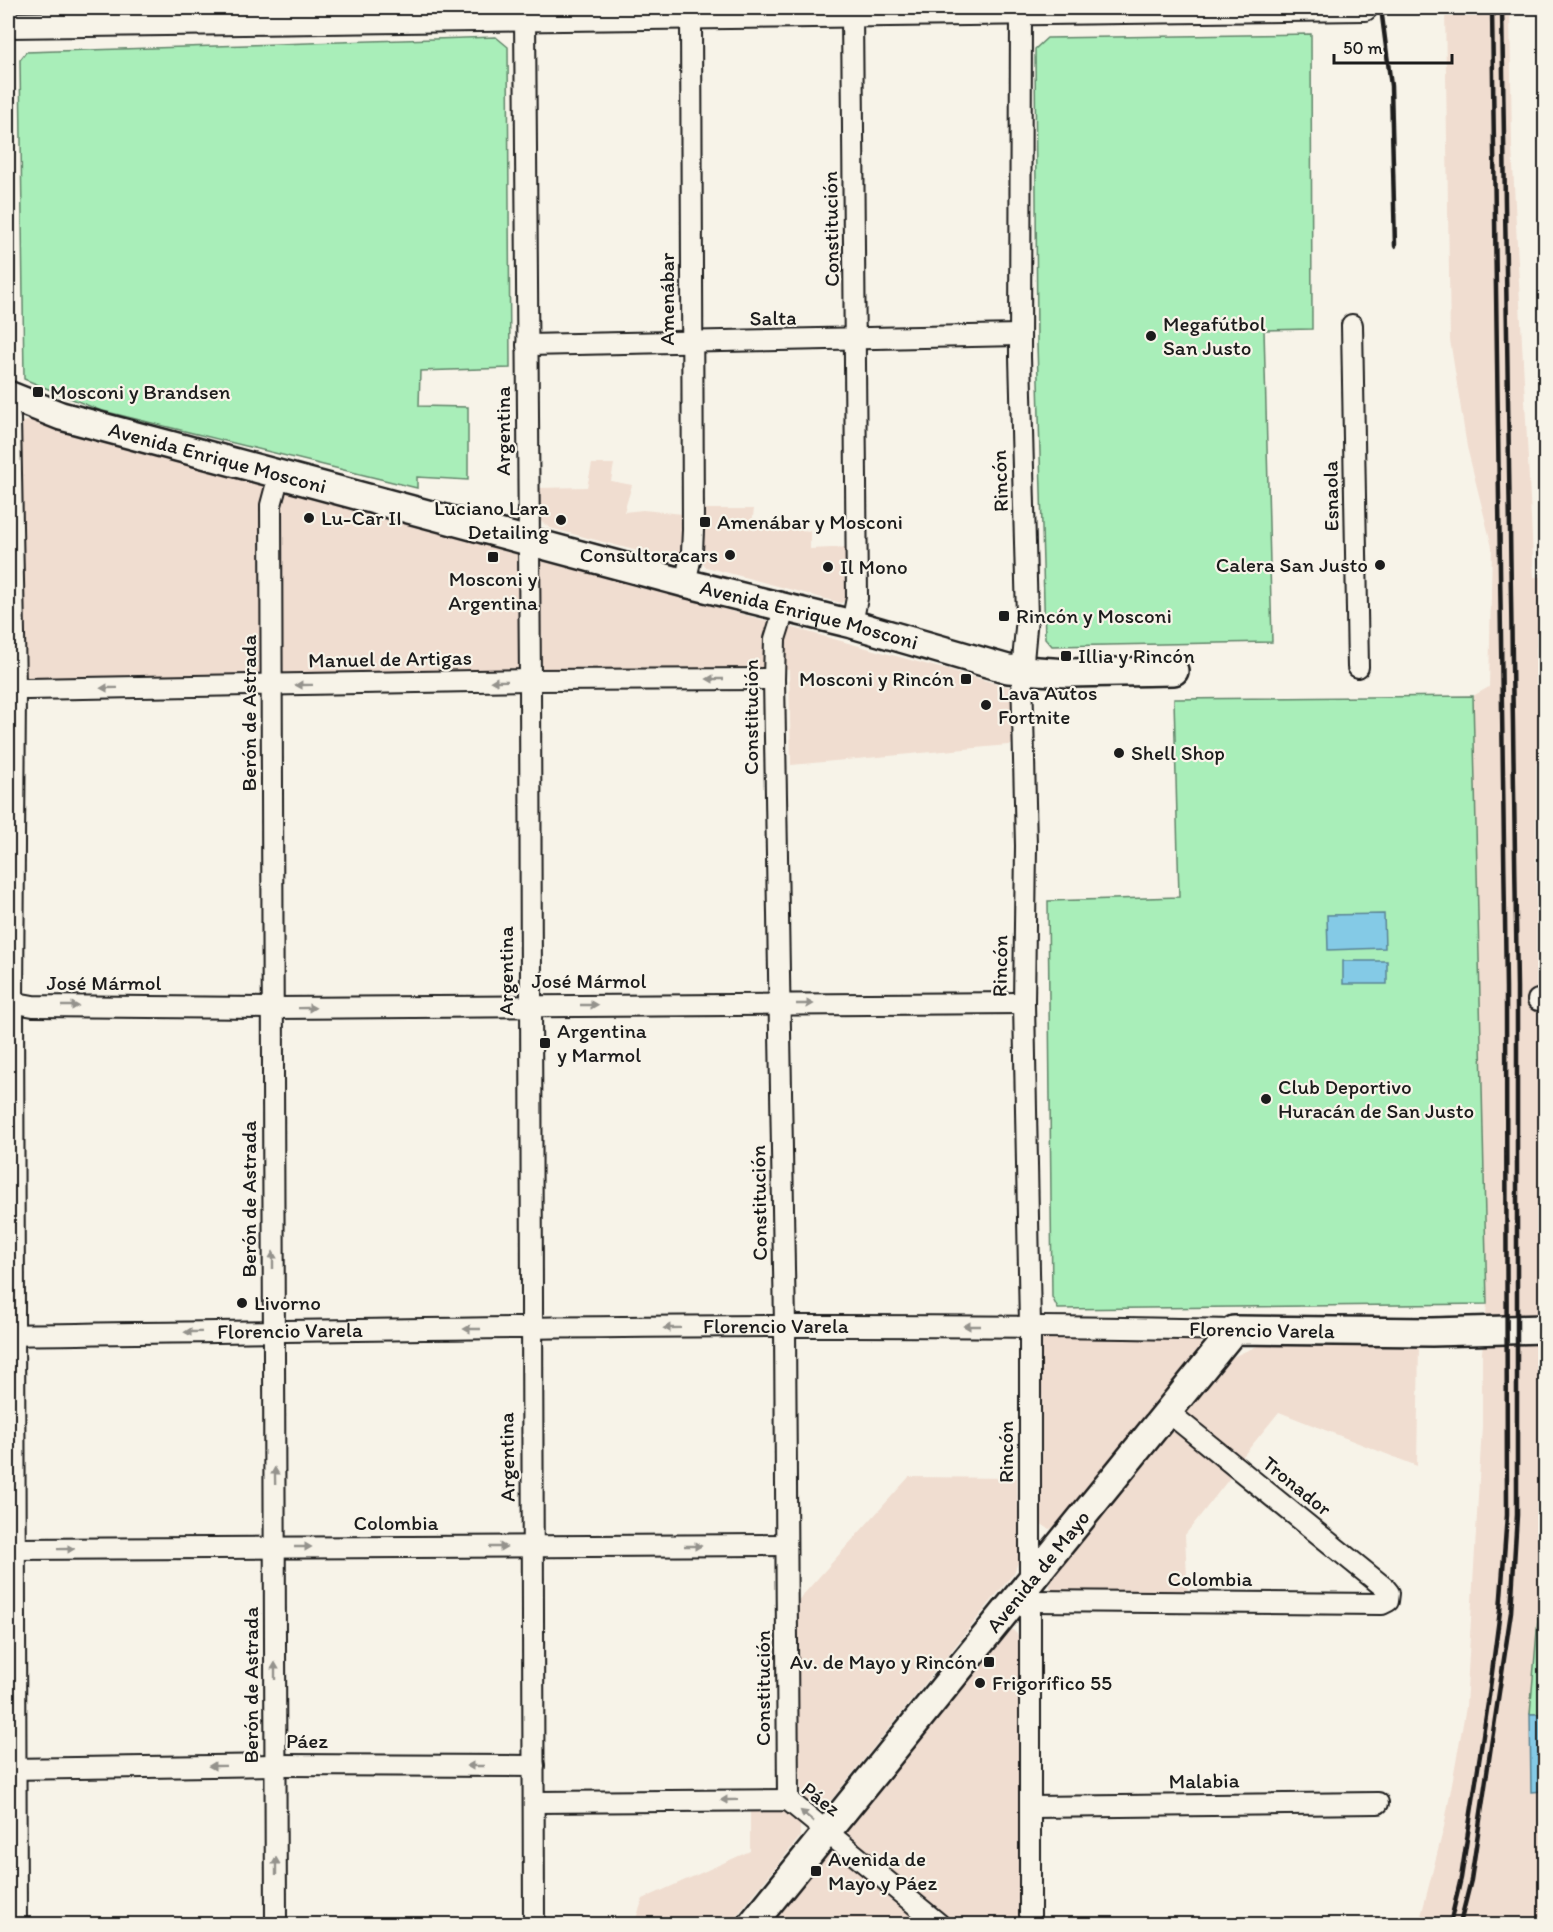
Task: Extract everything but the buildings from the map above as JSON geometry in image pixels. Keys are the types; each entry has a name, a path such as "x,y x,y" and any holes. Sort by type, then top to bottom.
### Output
{"main road":[{"name":"Avenida Enrique Mosconi","path":"8,395 61,416 685,583 852,624 970,660 1022,672 1174,671"},
{"name":"Florencio Varela","path":"1234,1330 1432,1332 1545,1329"},
{"name":"Avenida de Mayo","path":"752,1924 826,1832 1030,1591 1167,1411 1234,1330"}],"street":[{"path":"8,25 1021,9 1365,8"},
{"name":"Rincón","path":"1021,9 1020,335 1027,617 1022,672 1026,846 1024,1003 1030,1325 1030,1924"},
{"name":"Constitución","path":"852,12 857,339 857,598 852,624"},
{"name":"Amenábar","path":"685,583 692,552 693,530 691,15"},
{"name":"Argentina","path":"525,17 530,680 530,1329 535,1802 534,1924"},
{"name":"Esnaola","path":"1352,325 1358,667"},
{"name":"Salta","path":"526,345 691,344 1020,335"},
{"path":"8,419 10,1549 14,1924"},
{"name":"Berón de Astrada","path":"276,1924 271,506 279,475"},
{"name":"Constitución","path":"785,607 775,639 774,679 785,1326 788,1800"},
{"name":"Manuel de Artigas","path":"10,686 28,689 530,680 774,679"},
{"name":"José Mármol","path":"9,1002 33,1006 273,1008 1024,1003"},
{"name":"Florencio Varela","path":"10,1335 273,1330 785,1326 1030,1325 1234,1330"},
{"name":"Tronador","path":"1167,1411 1385,1588 1389,1593 1388,1602"},
{"name":"Colombia","path":"10,1549 785,1545"},
{"name":"Colombia","path":"1030,1591 1382,1604 1388,1602"},
{"name":"Páez","path":"11,1769 275,1765 534,1766"},
{"name":"Páez","path":"535,1802 788,1800 939,1924"},
{"name":"Malabia","path":"1031,1807 1378,1803"}],"shaded area":[{"path":"1445,8 1510,8 1512,146 1534,577 1546,577 1545,646 1536,647 1536,687 1546,687 1545,763 1536,763 1536,991 1546,1007 1546,1924 1419,1924 1444,1827 1466,1707 1482,1427 1482,1353 1487,1304 1473,696 1489,687 1492,547 1467,447 1450,340"},
{"path":"32,420 1013,688 1019,744 791,765 789,670 38,683 29,679 22,671 18,429 22,422"},
{"path":"592,464 614,464 611,481 632,485 624,512 643,510 683,514 685,553 681,560 676,561 550,528 535,516 536,488 587,487"},
{"path":"699,509 754,509 752,524 810,531 810,549 854,547 846,600 841,603 706,567 699,557"},
{"path":"1045,1333 1200,1339 1200,1347 1055,1527 1049,1529 1040,1523 1038,1337"},
{"path":"1264,1343 1419,1345 1417,1466 1279,1412 1239,1461 1185,1414 1187,1406 1228,1359"},
{"path":"1170,1431 1181,1435 1233,1474 1185,1535 1188,1598 1058,1598 1050,1591 1050,1582 1054,1574 1163,1434"},
{"path":"909,1477 1017,1478 1019,1560 1014,1573 832,1799 823,1804 812,1802 804,1799 801,1789 792,1607"},
{"path":"1013,1630 1020,1637 1021,1646 1029,1924 947,1924 928,1909 915,1924 767,1924 1005,1632"},
{"path":"750,1806 780,1807 800,1825 800,1837 730,1924 634,1924 643,1899 750,1851"}],"green space":[{"name":"Megafútbol San Justo","path":"1311,34 1312,329 1264,330 1272,642 1052,646 1045,638 1037,343 1035,49 1047,38"},
{"path":"496,37 508,47 510,368 420,371 419,406 468,407 468,480 417,477 417,488 99,410 24,379 20,60 26,52"},
{"name":"Club Deportivo Huracán de San Justo","path":"1473,696 1487,1304 1058,1309 1052,1297 1048,901 1179,897 1174,699"},
{"path":"1545,1536 1545,1714 1530,1714"}],"water":[{"path":"1384,914 1385,948 1328,950 1327,915"},
{"path":"1343,961 1387,961 1387,984 1343,984"},
{"path":"1530,1714 1545,1714 1545,1791 1531,1792"}],"railway":[{"path":"1381,8 1391,86 1395,246"},
{"path":"1450,1924 1461,1878 1488,1703 1500,1611 1507,1515 1506,988 1492,8"},
{"path":"1460,1924 1471,1880 1511,1612 1517,1515 1517,987 1502,8"}],"place":[{"name":"Megafútbol San Justo","path":"1151,336"},
{"name":"Mosconi y Brandsen","path":"38,392"},
{"name":"Lu-Car II","path":"309,518"},
{"name":"Luciano Lara Detailing","path":"561,520"},
{"name":"Amenábar y Mosconi","path":"705,522"},
{"name":"Consultoracars","path":"730,555"},
{"name":"Mosconi y Argentina","path":"493,557"},
{"name":"Calera San Justo","path":"1380,565"},
{"name":"Il Mono","path":"828,567"},
{"name":"Rincón y Mosconi","path":"1004,616"},
{"name":"Illia y Rincón","path":"1066,656"},
{"name":"Mosconi y Rincón","path":"966,679"},
{"name":"Lava Autos Fortnite","path":"986,705"},
{"name":"Shell Shop","path":"1119,753"},
{"name":"Argentina y Marmol","path":"545,1043"},
{"name":"Club Deportivo Huracán de San Justo","path":"1266,1099"},
{"name":"Livorno","path":"242,1303"},
{"name":"Av. de Mayo y Rincón","path":"989,1662"},
{"name":"Frigorífico 55","path":"980,1683"},
{"name":"Avenida de Mayo y Páez","path":"816,1871"}]}
